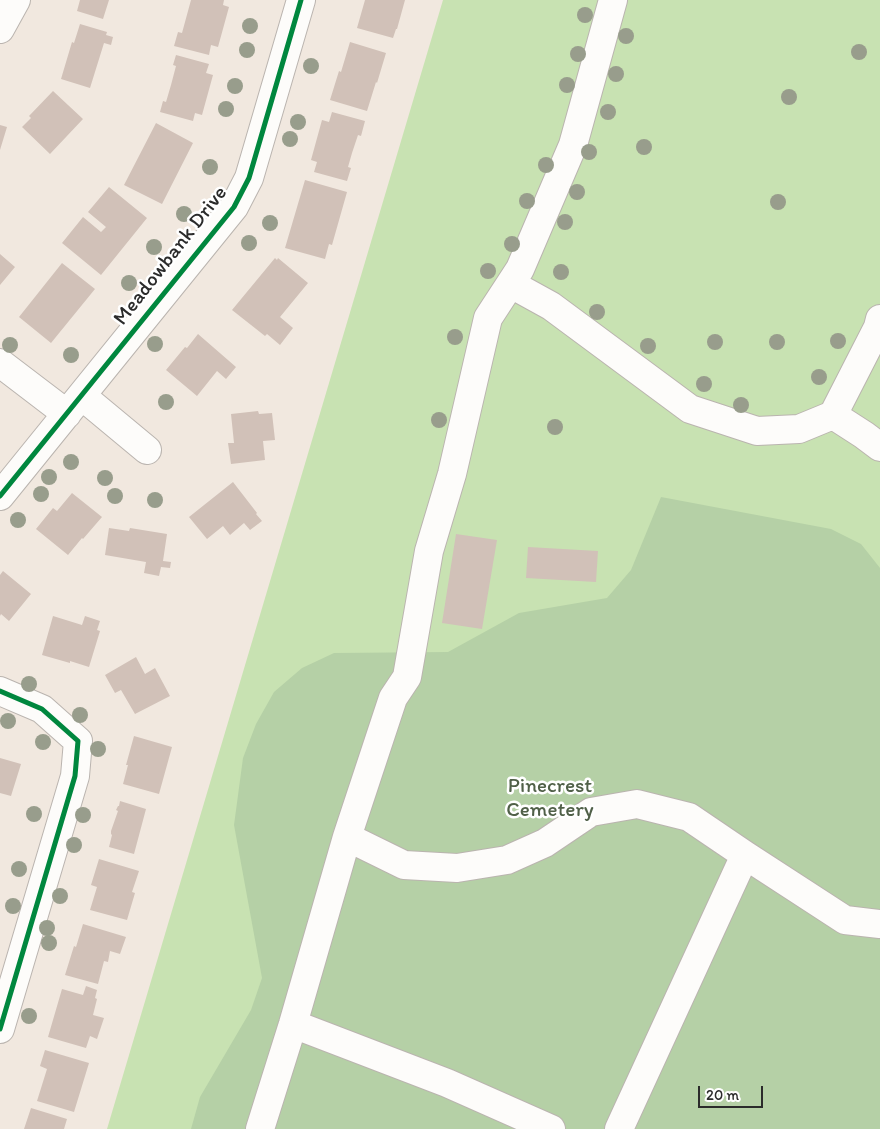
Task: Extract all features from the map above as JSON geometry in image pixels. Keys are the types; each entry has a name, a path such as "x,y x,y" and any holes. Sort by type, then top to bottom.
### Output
{"street":[{"path":"0,29 16,0"},
{"name":"Meadowbank Drive","path":"0,496 234,207 249,178 301,0"},
{"path":"260,1129 293,1024 347,837 393,698 407,677 429,552 452,474 488,318 520,269 572,144 613,0"},
{"path":"511,284 551,306 690,409 757,431 799,429 834,416 878,327 880,319"},
{"path":"0,363 74,405 147,450"},
{"path":"834,416 880,447"},
{"path":"0,691 42,709 78,742 75,776 0,1029"},
{"path":"347,837 404,864 457,868 507,860 545,843 591,812 637,804 690,817 845,920 880,924"},
{"path":"619,1129 745,855"},
{"path":"293,1024 447,1083 551,1129"}],"green space":[{"name":"Pinecrest Cemetery","path":"443,0 880,0 880,1129 107,1129"},
{"path":"661,497 831,529 861,544 880,568 880,1129 191,1129 200,1097 251,1010 262,978 234,825 243,758 256,724 274,692 302,668 334,653 448,652 519,613 607,598 631,570"}],"building":[{"path":"80,0 109,0 103,19 77,11"},
{"path":"191,0 224,0 223,5 229,7 218,47 211,45 209,55 174,46 178,32 182,33"},
{"path":"365,0 405,0 393,38 357,28"},
{"path":"80,24 107,32 106,35 113,37 111,45 104,43 90,88 61,79 72,42 74,43"},
{"path":"350,42 386,53 367,111 330,100"},
{"path":"176,55 209,64 206,73 213,75 202,115 195,113 193,121 160,112 163,101 166,102 171,85 176,66 173,65"},
{"path":"53,91 83,119 50,154 22,127 31,118 29,116"},
{"path":"332,112 365,121 361,136 358,135 352,153 348,167 351,168 347,181 314,172 317,162 311,160 322,120 329,122"},
{"path":"156,123 193,143 162,204 124,185"},
{"path":"0,125 7,127 0,150"},
{"path":"305,180 347,192 332,245 329,244 325,259 285,248"},
{"path":"109,187 147,218 101,275 62,243 83,217 101,232 106,227 88,212"},
{"path":"0,254 15,267 0,285"},
{"path":"275,258 277,260 278,258 308,283 280,317 293,328 280,345 267,334 265,336 232,310"},
{"path":"62,263 95,289 51,343 19,317"},
{"path":"198,334 236,367 226,379 217,371 197,396 166,370"},
{"path":"258,411 259,414 272,413 275,440 263,441 265,460 231,464 228,443 234,443 231,414"},
{"path":"233,482 262,521 250,530 244,523 230,535 223,526 207,539 189,517"},
{"path":"72,493 102,517 68,555 36,529 53,508 57,511"},
{"path":"109,528 129,531 130,528 167,534 163,561 171,562 170,568 161,567 159,576 144,573 146,562 105,555"},
{"path":"456,534 497,540 482,629 442,623"},
{"path":"528,547 598,551 596,582 526,578"},
{"path":"3,571 31,594 9,621 1,614 0,616 0,575"},
{"path":"53,616 82,625 85,616 100,621 97,630 100,631 89,667 42,655"},
{"path":"136,657 145,674 155,668 170,696 135,714 121,690 115,693 105,675"},
{"path":"134,736 172,747 159,794 123,784"},
{"path":"0,758 21,764 11,796 0,793"},
{"path":"120,801 146,809 134,854 109,847 111,831 118,811 116,810"},
{"path":"99,859 139,871 132,892 135,893 127,920 90,910 97,887 91,885"},
{"path":"83,924 126,937 120,954 110,951 108,962 104,961 98,984 65,975"},
{"path":"86,986 97,990 93,1015 104,1018 97,1039 90,1036 86,1048 48,1037 62,989 83,995"},
{"path":"45,1050 89,1063 74,1112 37,1101 47,1069 40,1066"},
{"path":"31,1108 67,1119 64,1129 24,1129"}],"cycle path":[{"path":"0,496 234,207 249,178 301,0"},
{"path":"0,691 42,709 78,741 75,776 0,1029"}]}
